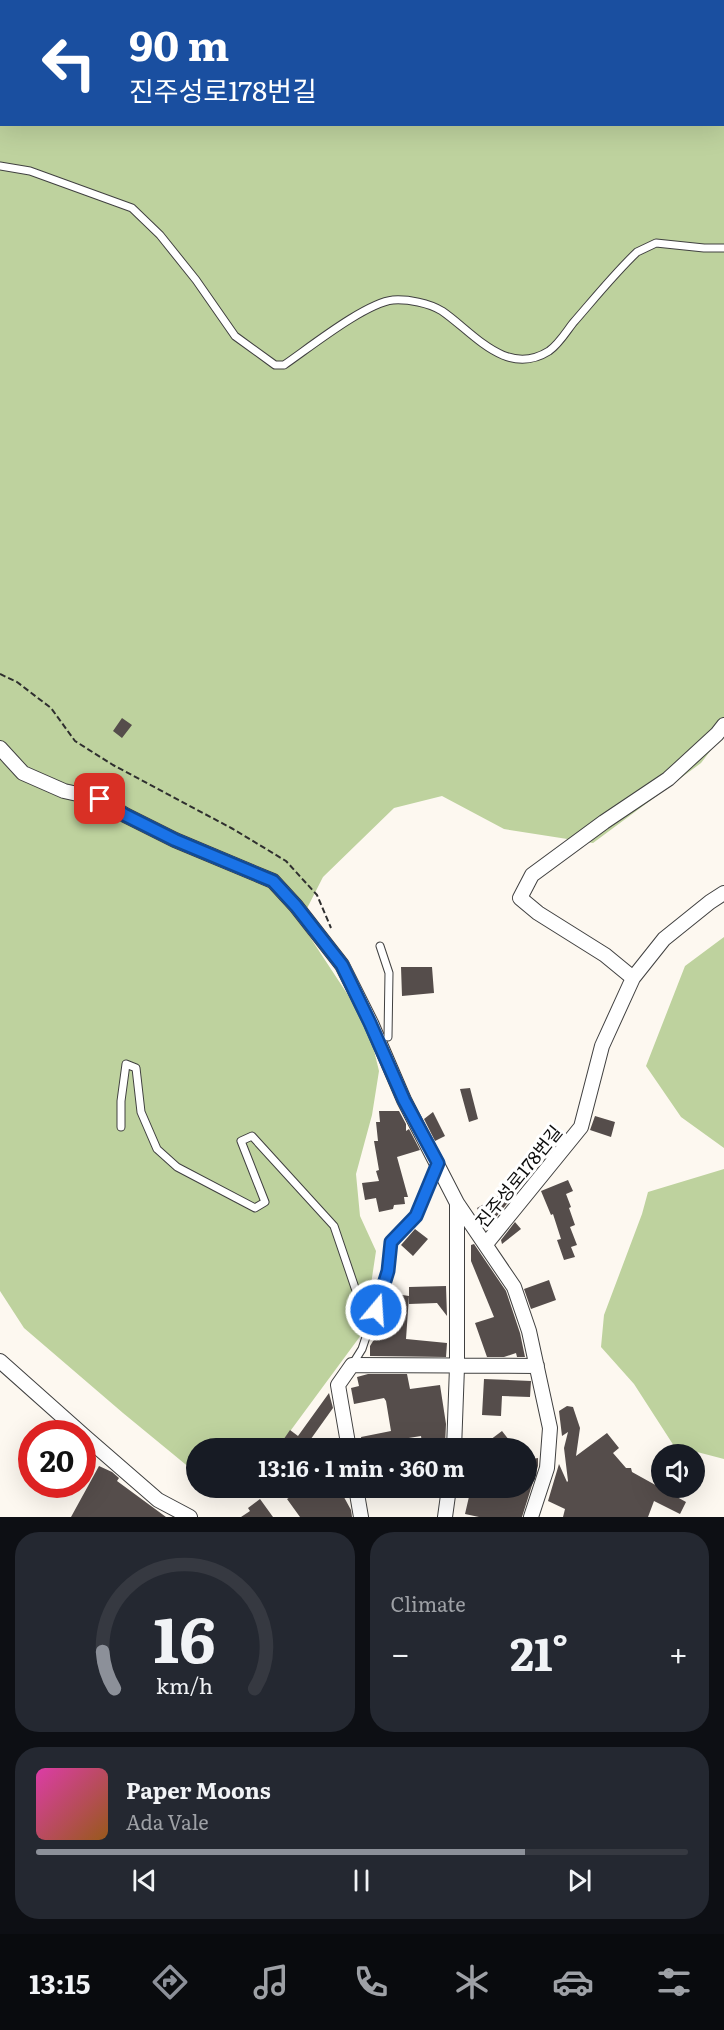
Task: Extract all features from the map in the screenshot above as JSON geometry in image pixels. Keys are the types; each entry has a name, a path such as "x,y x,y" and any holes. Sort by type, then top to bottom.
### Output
{"street":[{"path":"633,978 605,955 538,913 520,898 532,875 668,779 724,725"},
{"name":"진주성로178번길","path":"0,748 23,773 64,791 100,799 125,815 175,840 273,881 296,906 342,965 404,1100 457,1203 514,1287 529,1331 550,1428 547,1468 531,1517"},
{"name":"진주성로178번길","path":"486,1244 581,1127 602,1046 633,978 664,939 724,893"},
{"name":"진주성로178번길","path":"454,1438 457,1367 457,1203"},
{"path":"0,1361 66,1420"},
{"path":"347,1438 338,1385 352,1365 537,1366"},
{"path":"96,1446 158,1500 190,1517"},
{"path":"358,1498 361,1517"},
{"path":"445,1517 448,1498"}],"lane":[{"path":"0,166 30,171 132,208 160,235 189,271 235,336 275,365 284,365 366,309 392,300 408,300 440,310 479,342 506,356 534,357 554,347 637,252 656,243 724,248"},
{"path":"380,946 389,973 388,1037"},
{"path":"121,1127 121,1101 126,1064 136,1068 141,1112 157,1149 177,1167 255,1208 265,1202 242,1141 252,1136 334,1226 369,1329"},
{"path":"352,1365 362,1349 388,1271 391,1242 416,1216 438,1163"}],"green space":[{"path":"0,126 724,126 724,733 701,763 593,843 504,829 442,796 394,808 323,877 300,922 348,995 371,1038 379,1071 372,1115 356,1174 360,1216 376,1251 364,1331 285,1438 186,1438 186,1465 24,1328 0,1291"},
{"path":"724,937 724,1148 681,1117 646,1066 685,966"},
{"path":"724,1169 724,1459 705,1454 705,1444 673,1444 634,1384 601,1347 604,1315 648,1192"}],"building":[{"path":"122,718 132,725 122,738 113,731"},
{"path":"401,967 432,967 434,993 402,996"},
{"path":"470,1088 478,1119 469,1122 460,1089"},
{"path":"379,1111 399,1111 406,1124 406,1131 409,1129 420,1150 397,1157 408,1197 404,1197 405,1204 394,1205 393,1209 379,1212 376,1198 365,1200 362,1183 379,1181 374,1141 378,1141 376,1122 380,1122"},
{"path":"433,1112 445,1136 435,1141 424,1119"},
{"path":"595,1116 615,1122 611,1137 590,1130"},
{"path":"568,1180 573,1191 566,1194 575,1225 570,1227 577,1245 571,1247 575,1257 564,1260 557,1240 561,1239 553,1214 551,1215 541,1191"},
{"path":"506,1192 510,1200 487,1228 477,1208"},
{"path":"515,1222 521,1229 502,1244 501,1240"},
{"path":"415,1229 428,1239 413,1256 401,1245"},
{"path":"474,1244 506,1291 520,1333 525,1357 517,1357 516,1353 504,1357 487,1357 475,1323 494,1317 471,1261 471,1245"},
{"path":"549,1280 556,1300 531,1309 524,1289"},
{"path":"446,1286 447,1316 437,1303 409,1304 409,1287"},
{"path":"389,1293 409,1296 406,1339 447,1343 446,1357 370,1356 370,1346 375,1338 380,1338 382,1314 385,1314"},
{"path":"368,1374 407,1374 410,1389 440,1385 446,1424 445,1438 421,1438 421,1436 361,1438 391,1431 384,1398 354,1404 351,1388 359,1386 357,1377"},
{"path":"484,1379 531,1381 530,1397 502,1396 501,1416 482,1415"},
{"path":"329,1393 333,1408 312,1438 285,1438 290,1430 298,1436"},
{"path":"567,1406 573,1407 580,1428 576,1456 607,1433 619,1448 613,1453 626,1468 631,1468 632,1472 651,1483 651,1498 679,1498 686,1502 680,1514 654,1501 648,1517 563,1517 565,1509 548,1501 559,1464 568,1481 564,1448 568,1432 562,1436 559,1411"},
{"path":"502,1431 507,1438 493,1438"},
{"path":"99,1466 112,1472 119,1478 117,1481 166,1517 71,1517 81,1498 96,1498 96,1471"},
{"path":"344,1498 352,1517 300,1517 287,1499"},
{"path":"469,1498 528,1498 522,1517 479,1517 465,1514"},
{"path":"260,1499 273,1517 241,1517 250,1511 248,1508"}],"route":[{"path":"100,799 125,815 175,840 273,881 296,906 342,965 404,1100 438,1163 416,1216 391,1242 388,1271 376,1310"}]}
